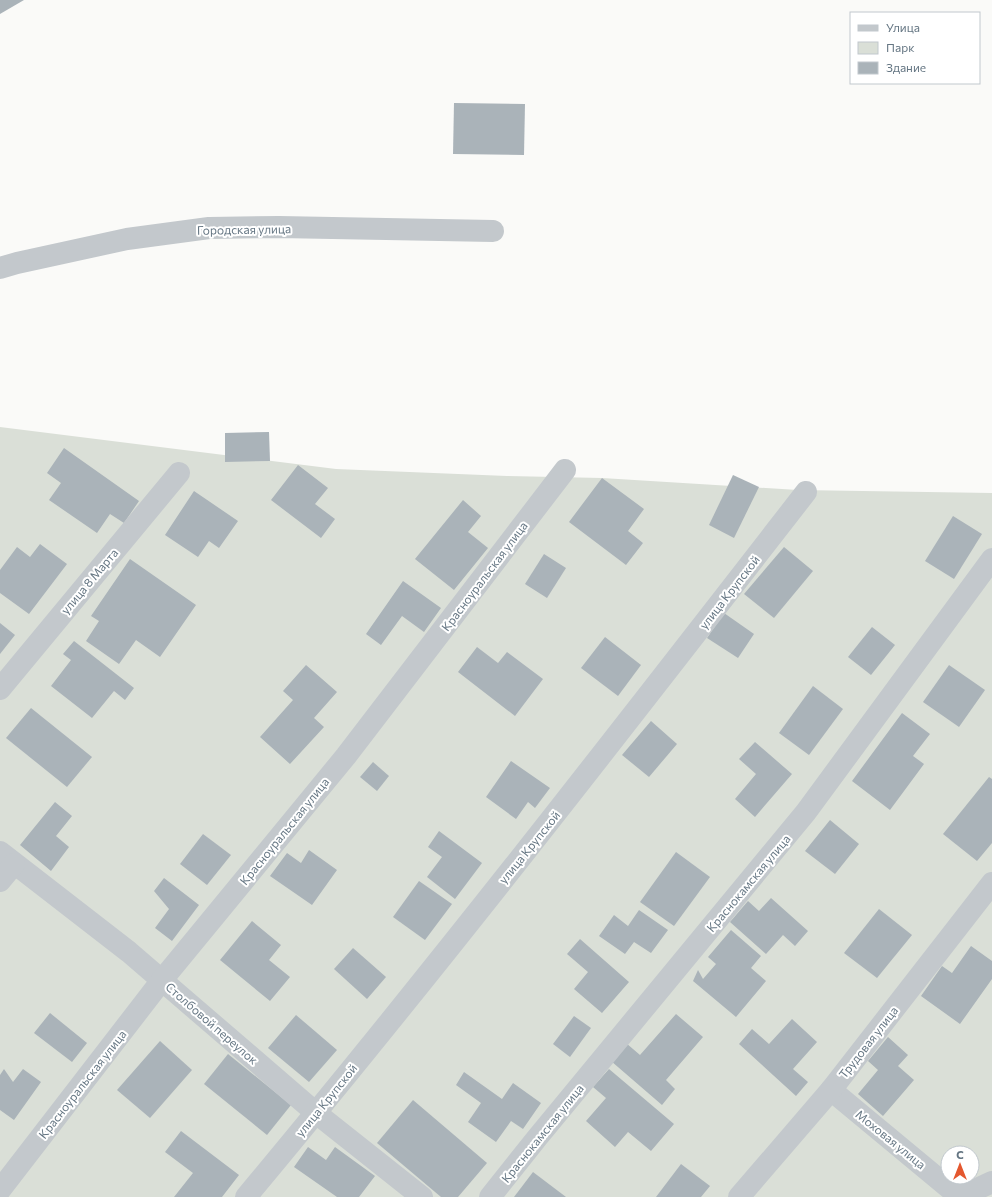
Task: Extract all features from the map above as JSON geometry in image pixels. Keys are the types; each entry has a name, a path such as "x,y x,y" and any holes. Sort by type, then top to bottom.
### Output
{"street":[{"name":"Городская улица","path":"0,268 127,239 209,228 279,227 493,231"},
{"name":"Красноуральская улица","path":"0,1190 162,980 346,756 565,470"},
{"name":"улица 8 Марта","path":"0,689 179,473"},
{"name":"улица Крупской","path":"246,1197 316,1113 598,760 806,492"},
{"name":"Краснокамская улица","path":"490,1197 806,812 992,559"},
{"name":"Столбовой переулок","path":"7,858 129,952 316,1113 422,1197"},
{"path":"0,881 7,858"},
{"name":"Трудовая улица","path":"739,1197 831,1090 992,883"},
{"name":"Моховая улица","path":"831,1090 960,1197 992,1182"}],"green space":[{"path":"0,427 336,469 507,476 602,478 798,490 992,493 992,1197 0,1197"}],"building":[{"path":"0,0 24,0 0,14"},
{"path":"454,103 525,104 524,155 453,154"},
{"path":"269,432 270,461 225,462 225,433"},
{"path":"64,448 139,501 124,523 110,514 97,533 49,500 61,483 47,473"},
{"path":"298,465 328,488 315,504 335,519 321,538 271,500"},
{"path":"733,475 759,487 734,538 709,525"},
{"path":"602,478 644,509 628,531 643,543 626,565 569,522"},
{"path":"194,491 238,521 219,548 209,541 198,557 165,535"},
{"path":"463,500 481,516 468,532 488,548 454,590 415,559"},
{"path":"953,516 982,534 954,579 925,561"},
{"path":"40,544 67,564 29,614 0,593 0,570 17,547 30,557"},
{"path":"784,547 813,571 774,618 744,594"},
{"path":"544,554 566,568 547,598 525,584"},
{"path":"130,559 196,605 160,657 136,640 119,664 86,641 99,621 91,616"},
{"path":"403,581 441,608 424,632 402,616 381,645 366,634"},
{"path":"724,613 754,634 738,658 707,638"},
{"path":"0,623 15,635 0,654"},
{"path":"872,627 895,645 871,675 848,657"},
{"path":"605,637 641,665 618,696 581,668"},
{"path":"74,641 134,688 125,700 114,691 92,718 51,686 71,660 63,654"},
{"path":"477,647 498,663 507,652 543,679 515,716 458,672"},
{"path":"306,665 337,692 314,718 324,727 290,764 260,737 293,700 283,691"},
{"path":"949,665 985,690 959,727 923,702"},
{"path":"813,686 843,709 809,755 779,733"},
{"path":"31,708 92,757 67,787 6,738"},
{"path":"902,713 930,734 913,756 924,764 890,810 852,781"},
{"path":"651,721 677,744 649,777 622,755"},
{"path":"755,742 792,774 755,817 735,799 756,774 739,759"},
{"path":"511,761 550,788 535,808 528,802 516,819 486,797"},
{"path":"373,762 389,776 377,791 360,777"},
{"path":"989,777 992,779 992,843 977,861 943,834"},
{"path":"55,802 72,816 56,836 69,847 51,871 20,845"},
{"path":"830,820 859,844 835,874 805,851"},
{"path":"439,831 482,863 455,899 427,877 442,857 428,847"},
{"path":"203,834 231,855 207,885 180,864"},
{"path":"309,850 337,870 312,905 270,876 287,853 301,863"},
{"path":"676,852 710,877 674,926 640,902"},
{"path":"164,878 199,905 172,941 155,928 169,909 154,891"},
{"path":"419,881 452,904 425,940 393,917"},
{"path":"771,898 808,931 795,946 783,935 766,954 730,922 748,901 759,911"},
{"path":"879,909 912,935 877,978 844,953"},
{"path":"639,910 668,930 651,953 634,942 625,954 599,936 614,915 628,926"},
{"path":"252,921 281,945 269,960 290,977 270,1001 220,960"},
{"path":"731,930 761,956 751,968 766,981 736,1017 693,981 698,970 703,979 716,964 708,957"},
{"path":"580,939 629,982 602,1013 574,989 588,972 567,954"},
{"path":"971,946 992,961 992,979 960,1024 921,996 942,966 952,973"},
{"path":"353,948 386,977 367,999 334,969"},
{"path":"50,1013 87,1043 72,1062 34,1033"},
{"path":"676,1014 703,1037 666,1080 675,1089 662,1105 611,1061 626,1043 640,1055"},
{"path":"296,1015 337,1050 309,1082 268,1048"},
{"path":"574,1016 591,1028 570,1057 553,1044"},
{"path":"792,1019 817,1042 793,1069 808,1082 796,1096 739,1044 752,1029 769,1044"},
{"path":"888,1037 908,1055 898,1066 914,1080 883,1116 858,1094 878,1070 868,1061"},
{"path":"160,1041 192,1070 150,1118 117,1090"},
{"path":"228,1054 291,1105 267,1135 204,1084"},
{"path":"4,1069 13,1082 23,1069 41,1082 14,1120 0,1110 0,1075"},
{"path":"609,1069 674,1124 651,1151 628,1132 615,1147 586,1121 606,1098 593,1087"},
{"path":"464,1072 502,1099 513,1083 541,1103 523,1129 511,1121 496,1142 468,1122 481,1103 456,1085"},
{"path":"413,1100 487,1163 458,1197 441,1197 377,1143"},
{"path":"181,1131 239,1175 222,1197 174,1197 193,1173 165,1152"},
{"path":"308,1147 326,1160 335,1147 375,1176 359,1197 337,1197 294,1167"},
{"path":"681,1164 710,1186 701,1197 656,1197"},
{"path":"533,1172 566,1197 514,1197"}]}
